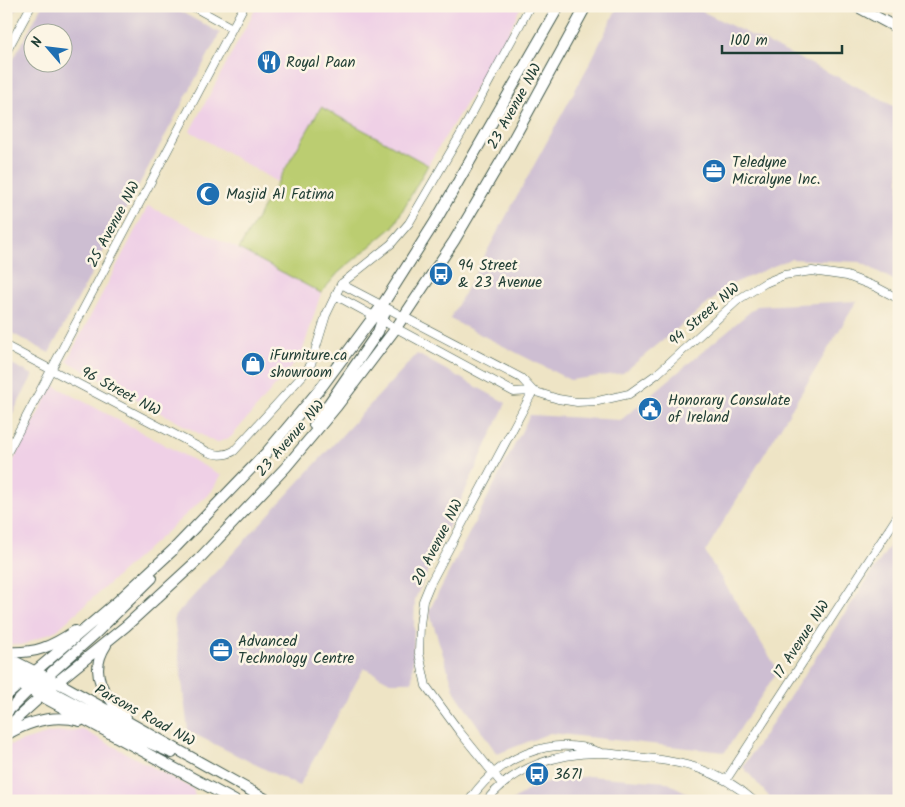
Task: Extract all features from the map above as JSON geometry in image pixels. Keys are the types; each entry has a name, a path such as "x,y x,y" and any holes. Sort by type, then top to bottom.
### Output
{"main road":[{"name":"23 Avenue NW","path":"57,682 111,638 198,560 258,498 337,406 386,322 383,304 435,222 559,6"},
{"name":"23 Avenue NW","path":"172,551 266,453 323,385 386,322 402,315 454,241 504,156 570,36 584,6"},
{"path":"856,6 899,29"},
{"path":"298,453 328,403 386,322"},
{"path":"6,652 32,652 67,636 172,551"},
{"path":"6,713 140,592 172,551"},
{"path":"111,638 98,660 100,678 108,700 135,727"},
{"name":"Parsons Road NW","path":"6,657 37,684 119,740 219,797 235,801"},
{"path":"6,668 154,746 173,753 186,755"},
{"name":"Parsons Road NW","path":"6,677 37,684 57,682 269,801"},
{"path":"6,696 37,684"},
{"path":"6,728 37,684"},
{"path":"6,735 22,726 45,719 60,718 87,723 119,740"},
{"path":"219,797 229,779"}],"street":[{"path":"6,52 31,6"},
{"path":"192,6 232,28"},
{"name":"25 Avenue NW","path":"6,455 244,6"},
{"name":"23 Avenue NW","path":"224,455 240,447 311,364 326,315 334,295 341,284 353,272 391,244 409,223 462,132 530,6"},
{"name":"94 Street NW","path":"334,295 514,392 533,391 558,399 577,402 598,401 629,394 657,374 739,299 765,283 784,275 812,271 847,276 876,287 899,299"},
{"name":"94 Street NW","path":"341,284 383,304 521,378 533,391"},
{"name":"96 Street NW","path":"6,346 208,452 224,455"},
{"name":"20 Avenue NW","path":"502,784 426,686 420,653 420,625 423,601 430,584 533,391"},
{"name":"17 Avenue NW","path":"726,780 899,514"},
{"path":"469,801 482,783 493,773 522,754 544,747 567,746 585,747 602,753"},
{"path":"486,801 502,784 519,772 537,764 562,757 602,753 678,762 695,767 726,780 754,801"}],"shaded area":[{"path":"6,6 18,6 6,27"},
{"path":"42,6 170,6 220,33 49,353 6,330 6,73 22,43 22,72 72,72 72,22 33,22"},
{"path":"257,6 521,6 507,36 428,165 321,107 277,182 190,131"},
{"path":"618,6 691,6 850,83 899,109 899,283 860,262 790,259 732,284 623,373 570,380 450,319 591,61"},
{"path":"148,206 239,249 321,293 301,356 231,437 216,443 67,361"},
{"path":"857,301 705,552 778,670 725,752 550,733 497,754 455,692 429,611 530,415 621,420 757,306"},
{"path":"417,354 506,403 415,599 412,682 390,682 364,668 299,786 188,731 174,617"},
{"path":"6,361 33,375 6,426"},
{"path":"53,385 221,475 211,492 57,630 22,645 6,644 6,475"},
{"path":"899,532 899,801 773,801 743,767"},
{"path":"83,730 193,789 196,801 6,801 6,746 50,733"},
{"path":"589,776 666,782 703,801 512,801 537,784"}],"green space":[{"path":"321,107 428,165 393,227 338,273 321,293 239,249"}],"place":[{"name":"Royal Paan","path":"269,62"},
{"name":"Teledyne Micralyne Inc.","path":"714,171"},
{"name":"Masjid Al Fatima","path":"208,194"},
{"name":"94 Street & 23 Avenue","path":"441,274"},
{"name":"iFurniture.ca showroom","path":"253,364"},
{"name":"Honorary Consulate of Ireland","path":"650,409"},
{"name":"Advanced Technology Centre","path":"221,650"},
{"name":"3671","path":"537,774"}]}
